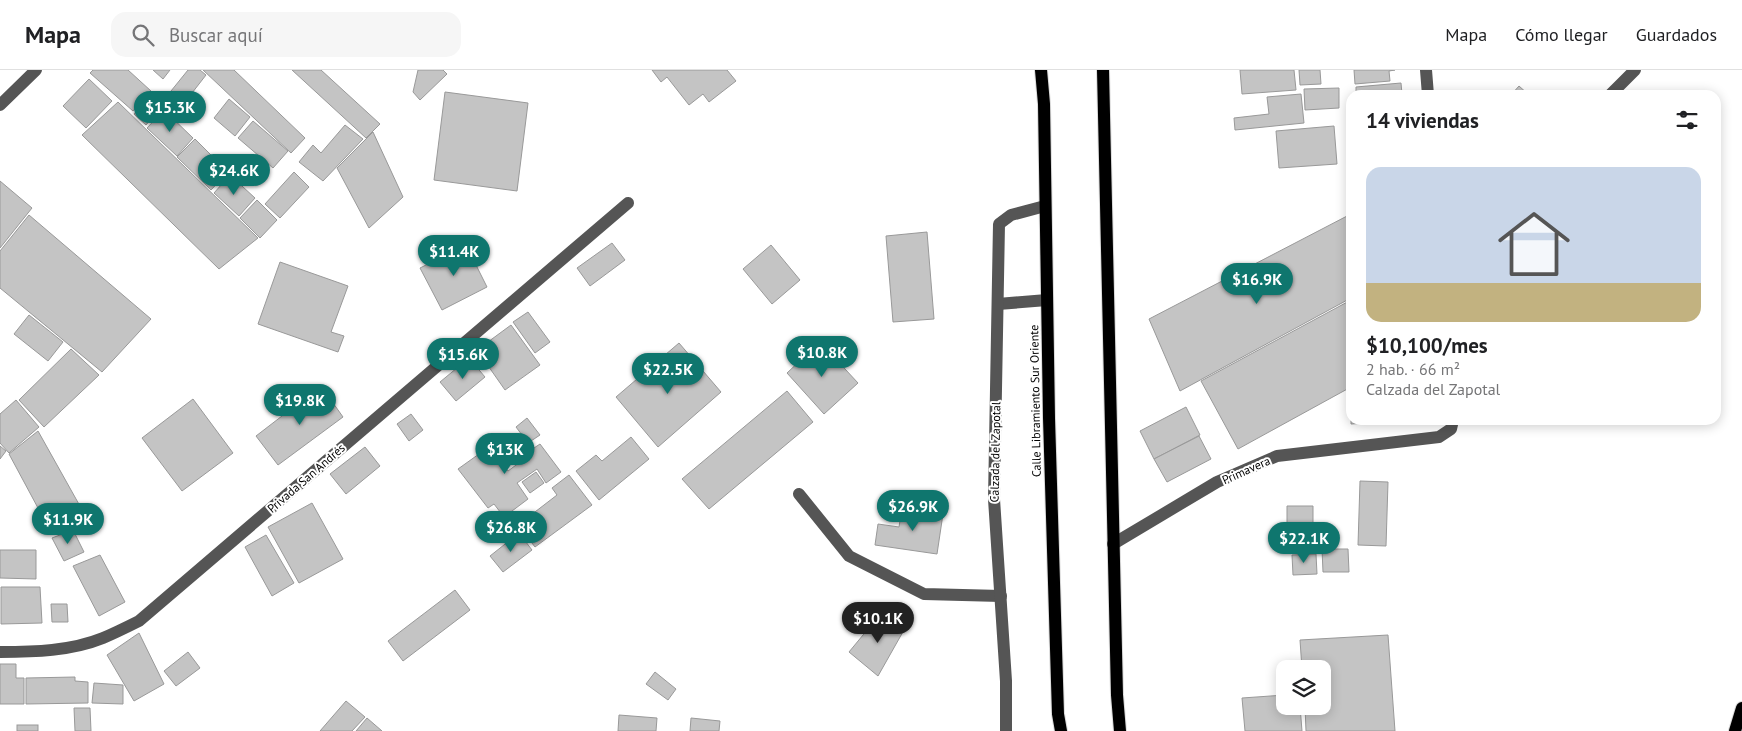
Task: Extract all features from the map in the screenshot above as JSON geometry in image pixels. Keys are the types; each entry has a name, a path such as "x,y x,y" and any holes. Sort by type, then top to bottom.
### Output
{"main road":[{"name":"Calle Libramiento Sur Oriente","path":"1040,70 1044,104 1049,428 1060,731"},
{"path":"1103,70 1113,544 1117,695 1120,731"},
{"path":"1735,731 1742,708"}],"street":[{"path":"0,105 36,70"},
{"path":"1426,70 1428,90"},
{"path":"1615,90 1635,70"},
{"name":"Privada San Andrés","path":"0,652 27,652 66,648 102,638 139,621 628,203"},
{"name":"Calzada del Zapotal","path":"1006,731 1006,681 994,499 999,224 1011,215 1045,206"},
{"path":"998,304 1047,300"},
{"name":"Primavera","path":"1113,544 1217,482 1277,456 1440,438 1451,425"},
{"path":"798,494 849,556 924,594 1001,596"},
{"path":"1117,695 1124,731"}],"building":[{"path":"93,70 128,70 151,91 133,111 90,73"},
{"path":"153,70 170,70 163,79"},
{"path":"188,70 200,70 206,75 185,102 171,91"},
{"path":"203,70 234,70 305,138 291,153"},
{"path":"292,70 321,70 380,124 366,138"},
{"path":"418,70 443,70 447,74 420,100 413,92"},
{"path":"652,70 727,70 736,81 709,102 703,94 689,105 667,77 661,82"},
{"path":"1240,70 1294,70 1296,90 1242,94"},
{"path":"1299,70 1320,70 1321,84 1300,85"},
{"path":"1354,70 1395,70 1389,71 1390,81 1355,84"},
{"path":"89,79 112,101 86,128 63,106"},
{"path":"1401,83 1402,90 1356,90 1356,87"},
{"path":"1519,86 1523,90 1515,90"},
{"path":"1339,88 1339,108 1305,110 1304,89"},
{"path":"445,92 528,103 517,191 434,180"},
{"path":"151,94 163,105 146,125 134,114"},
{"path":"1301,94 1304,123 1235,130 1234,118 1269,114 1267,97"},
{"path":"229,99 250,117 235,136 214,118"},
{"path":"118,102 258,238 219,269 82,135"},
{"path":"164,110 193,138 177,156 147,128"},
{"path":"253,121 288,151 273,168 238,138"},
{"path":"345,125 363,139 323,181 299,162 313,145 321,153"},
{"path":"1334,126 1337,164 1279,168 1276,131"},
{"path":"373,132 403,197 369,228 337,168"},
{"path":"195,139 228,172 211,190 177,157"},
{"path":"294,172 309,187 280,218 265,204"},
{"path":"230,175 255,198 239,216 214,193"},
{"path":"0,181 32,208 0,248"},
{"path":"257,200 277,220 260,238 240,218"},
{"path":"29,215 151,319 102,372 0,288 0,251"},
{"path":"1346,217 1346,301 1180,391 1149,319"},
{"path":"927,232 934,319 893,322 886,236"},
{"path":"612,243 625,260 590,286 577,268"},
{"path":"466,245 487,287 442,310 420,268"},
{"path":"771,245 800,280 772,304 743,269"},
{"path":"280,262 348,286 331,332 344,336 338,352 258,324"},
{"path":"1346,303 1346,390 1238,449 1201,381"},
{"path":"528,312 550,342 535,353 513,322"},
{"path":"29,315 63,342 48,361 14,334"},
{"path":"511,325 540,365 505,390 477,350"},
{"path":"820,342 858,383 824,414 787,373"},
{"path":"679,343 721,392 658,447 616,397"},
{"path":"71,349 99,375 44,427 19,400"},
{"path":"469,358 485,377 456,401 440,382"},
{"path":"321,386 343,417 278,465 256,436"},
{"path":"787,391 813,422 709,509 682,479"},
{"path":"193,399 233,453 182,491 142,438"},
{"path":"16,400 39,427 9,453 0,443 0,414"},
{"path":"1186,407 1200,435 1154,459 1140,431"},
{"path":"411,414 423,430 409,441 397,424"},
{"path":"527,418 540,435 528,443 516,427"},
{"path":"38,431 85,515 52,534 9,454"},
{"path":"1199,436 1211,459 1167,482 1154,459"},
{"path":"631,437 649,459 599,500 576,471 596,455 602,461"},
{"path":"500,439 513,457 503,464 508,471 527,457 525,454 540,444 561,472 546,483 537,469 517,483 528,499 504,517 494,504 488,508 458,469"},
{"path":"0,446 6,451 0,459"},
{"path":"365,447 380,466 346,494 330,474"},
{"path":"536,472 544,483 530,493 522,482"},
{"path":"569,475 592,505 535,547 518,525 557,495 552,488"},
{"path":"1360,481 1388,482 1386,546 1358,545"},
{"path":"312,503 343,559 299,583 268,527"},
{"path":"1287,506 1313,506 1313,553 1287,552"},
{"path":"902,508 943,514 937,554 875,545 878,524 899,527"},
{"path":"73,530 84,552 64,561 52,538"},
{"path":"519,533 532,550 503,572 490,556"},
{"path":"266,535 294,583 272,596 245,547"},
{"path":"1322,549 1348,549 1349,572 1323,572"},
{"path":"0,550 36,550 36,579 0,578"},
{"path":"1316,554 1317,574 1293,575 1292,555"},
{"path":"100,555 125,602 99,616 73,566"},
{"path":"1,587 40,587 42,623 1,624"},
{"path":"455,590 470,610 403,661 388,641"},
{"path":"51,604 67,604 68,622 52,622"},
{"path":"882,612 904,630 878,676 849,652"},
{"path":"139,633 164,684 134,701 107,655"},
{"path":"1388,635 1395,731 1306,731 1305,715 1331,715 1331,660 1301,660 1300,640"},
{"path":"188,652 200,668 176,686 164,671"},
{"path":"0,664 16,664 16,678 24,678 24,704 0,704"},
{"path":"655,672 676,689 668,700 646,684"},
{"path":"75,677 75,681 88,682 88,703 26,704 26,678"},
{"path":"94,683 123,685 123,704 92,703"},
{"path":"1276,696 1276,715 1301,715 1302,731 1245,731 1242,698"},
{"path":"346,701 365,717 352,731 320,731"},
{"path":"74,708 90,708 91,731 75,731"},
{"path":"619,715 657,718 656,731 618,731"},
{"path":"367,718 382,731 356,731"},
{"path":"691,718 720,721 719,731 690,731"},
{"path":"17,725 38,725 38,731 17,731"}]}
